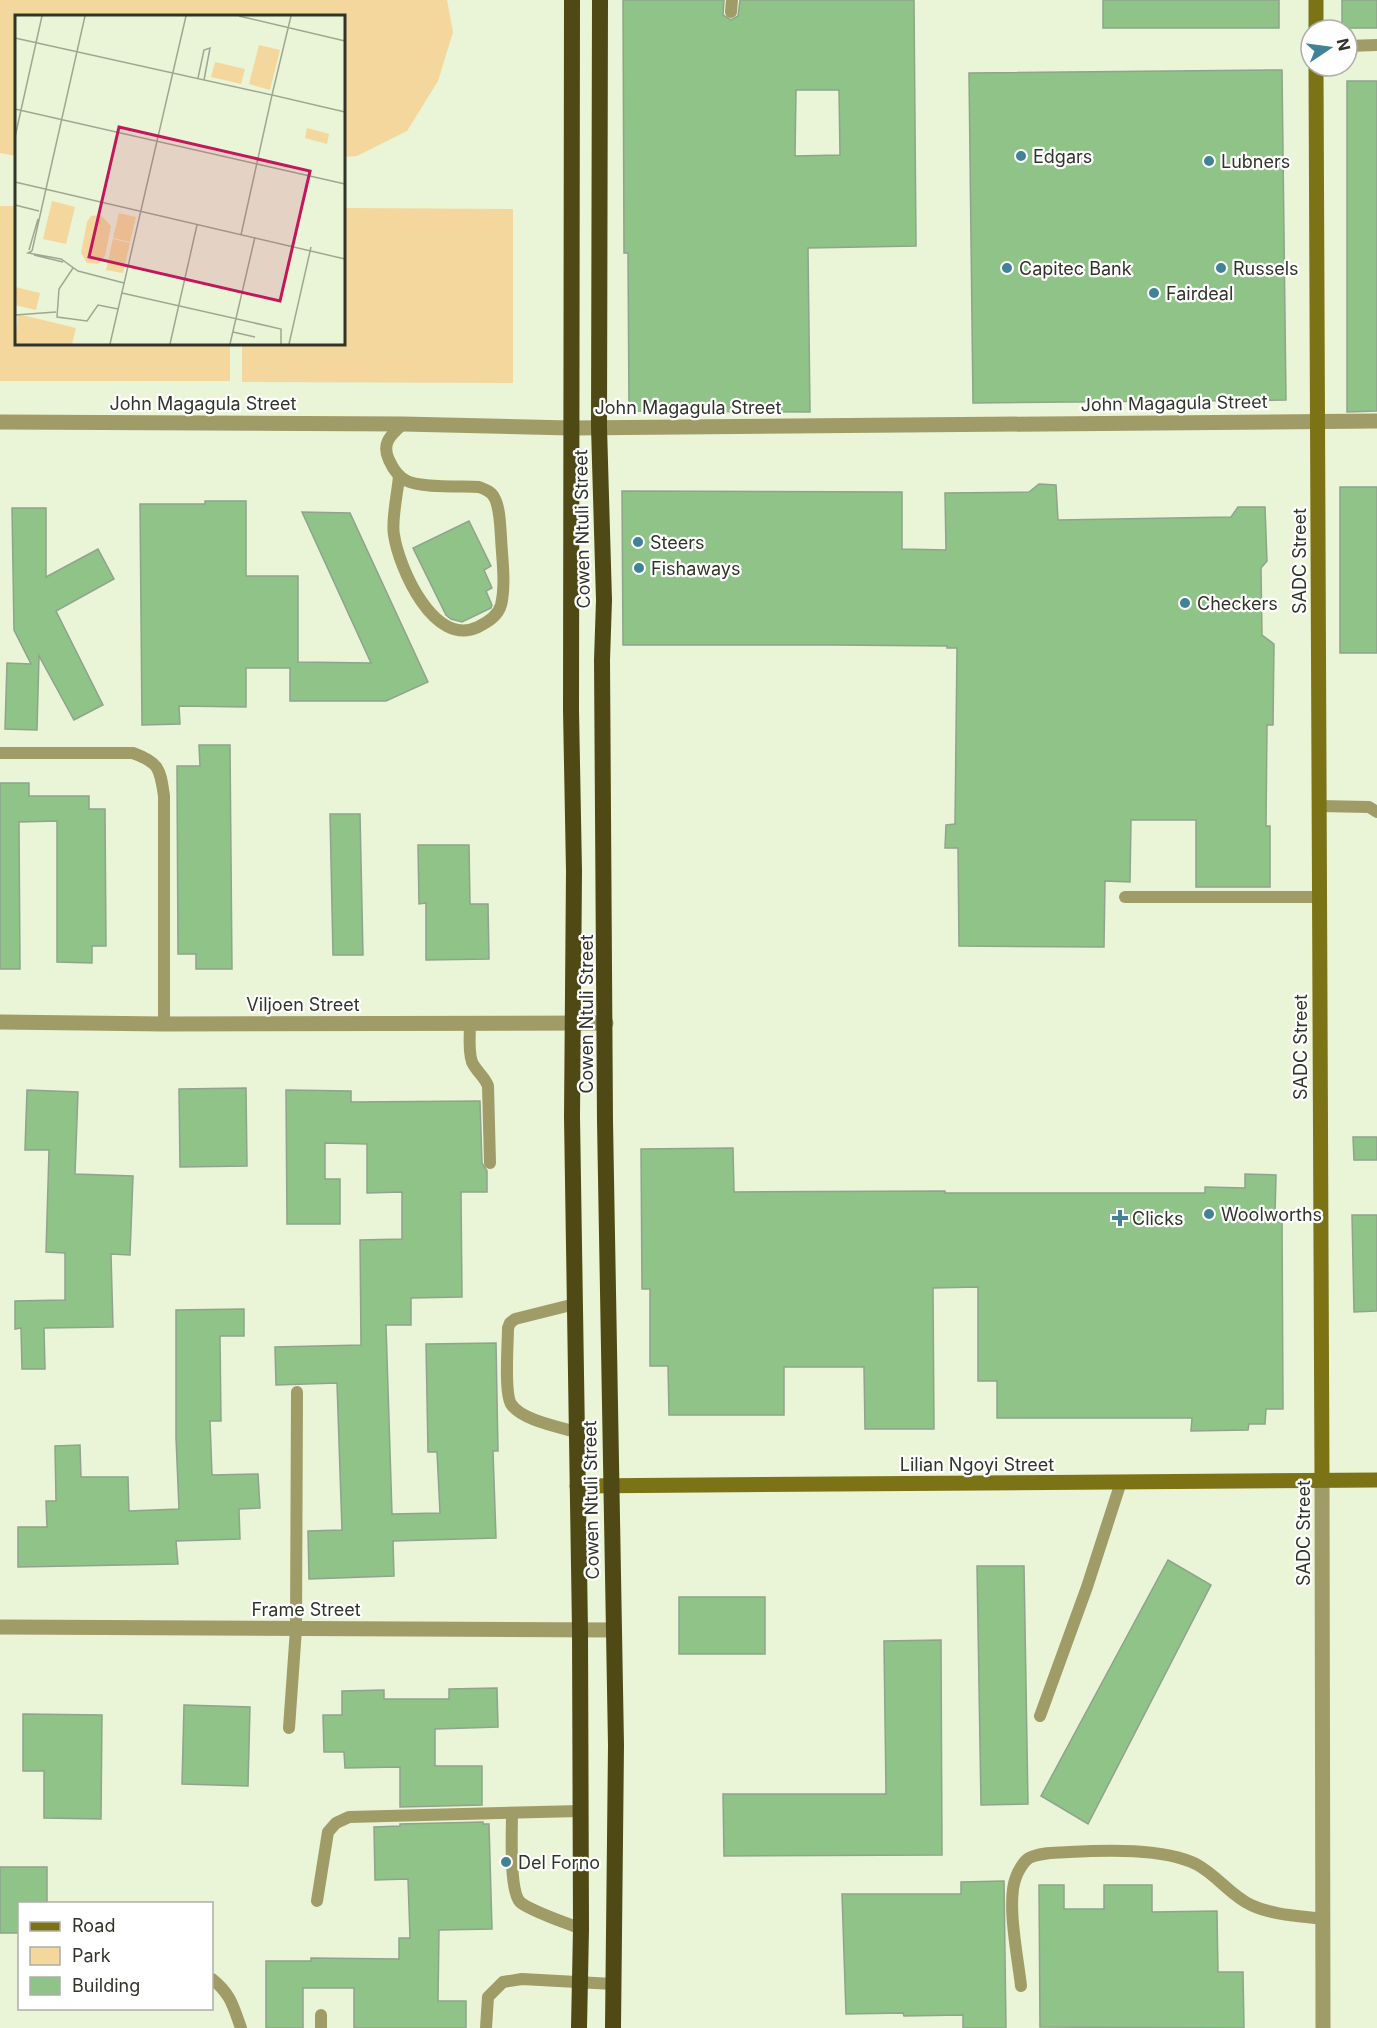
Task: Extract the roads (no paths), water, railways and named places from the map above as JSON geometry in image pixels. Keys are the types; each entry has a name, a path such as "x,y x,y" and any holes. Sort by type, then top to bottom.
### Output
{"highway":[{"name":"Cowen Ntuli Street","path":"572,0 571,710 579,1630 579,2028"},
{"name":"Cowen Ntuli Street","path":"600,0 599,427 604,600 602,660 605,1121 616,1744 613,2028"}],"main road":[{"path":"1316,0 1316,18"},
{"name":"SADC Street","path":"1316,78 1322,1480"},
{"name":"Lilian Ngoyi Street","path":"576,1486 1377,1480"}],"street":[{"name":"John Magagula Street","path":"0,422 403,424 571,428 1377,421"},
{"name":"Viljoen Street","path":"0,1022 606,1023"},
{"name":"SADC Street","path":"1322,1480 1323,2028"},
{"name":"Frame Street","path":"0,1627 613,1630"}],"lane":[{"path":"1359,46 1377,45"},
{"path":"399,476 393,533 418,595 430,613 452,630 468,630 490,620 498,613 503,590 501,527 494,496 478,488 409,482 399,476 387,454 386,444 388,437 403,424"},
{"path":"0,753 133,753 151,759 161,773 164,796 164,1024"},
{"path":"1319,806 1369,807 1377,812"},
{"path":"1125,897 1319,897"},
{"path":"470,1023 471,1057 473,1064 488,1086 490,1163"},
{"path":"575,1304 515,1319 507,1328 508,1393 512,1406 536,1420 576,1431"},
{"path":"289,1728 296,1629 297,1392"},
{"path":"1040,1716 1087,1587 1121,1482"},
{"path":"318,1901 328,1832 336,1823 349,1817 512,1814 580,1810"},
{"path":"512,1814 513,1888 520,1901 529,1908 580,1929"},
{"path":"1021,1986 1011,1898 1016,1877 1027,1859 1041,1854 1105,1851 1141,1852 1169,1856 1194,1863 1213,1874 1251,1905 1323,1919"},
{"path":"486,2028 488,1997 503,1982 522,1979 613,1984"},
{"path":"213,1980 224,1988 241,2028"},
{"path":"321,2015 321,2028"}],"place":[{"name":"Edgars","path":"1021,156"},
{"name":"Lubners","path":"1209,161"},
{"name":"Capitec Bank","path":"1007,268"},
{"name":"Russels","path":"1221,268"},
{"name":"Fairdeal","path":"1154,293"},
{"name":"Steers","path":"638,542"},
{"name":"Fishaways","path":"639,568"},
{"name":"Checkers","path":"1185,603"},
{"name":"Woolworths","path":"1209,1214"},
{"name":"Clicks","path":"1120,1218"},
{"name":"Del Forno","path":"506,1862"}]}
